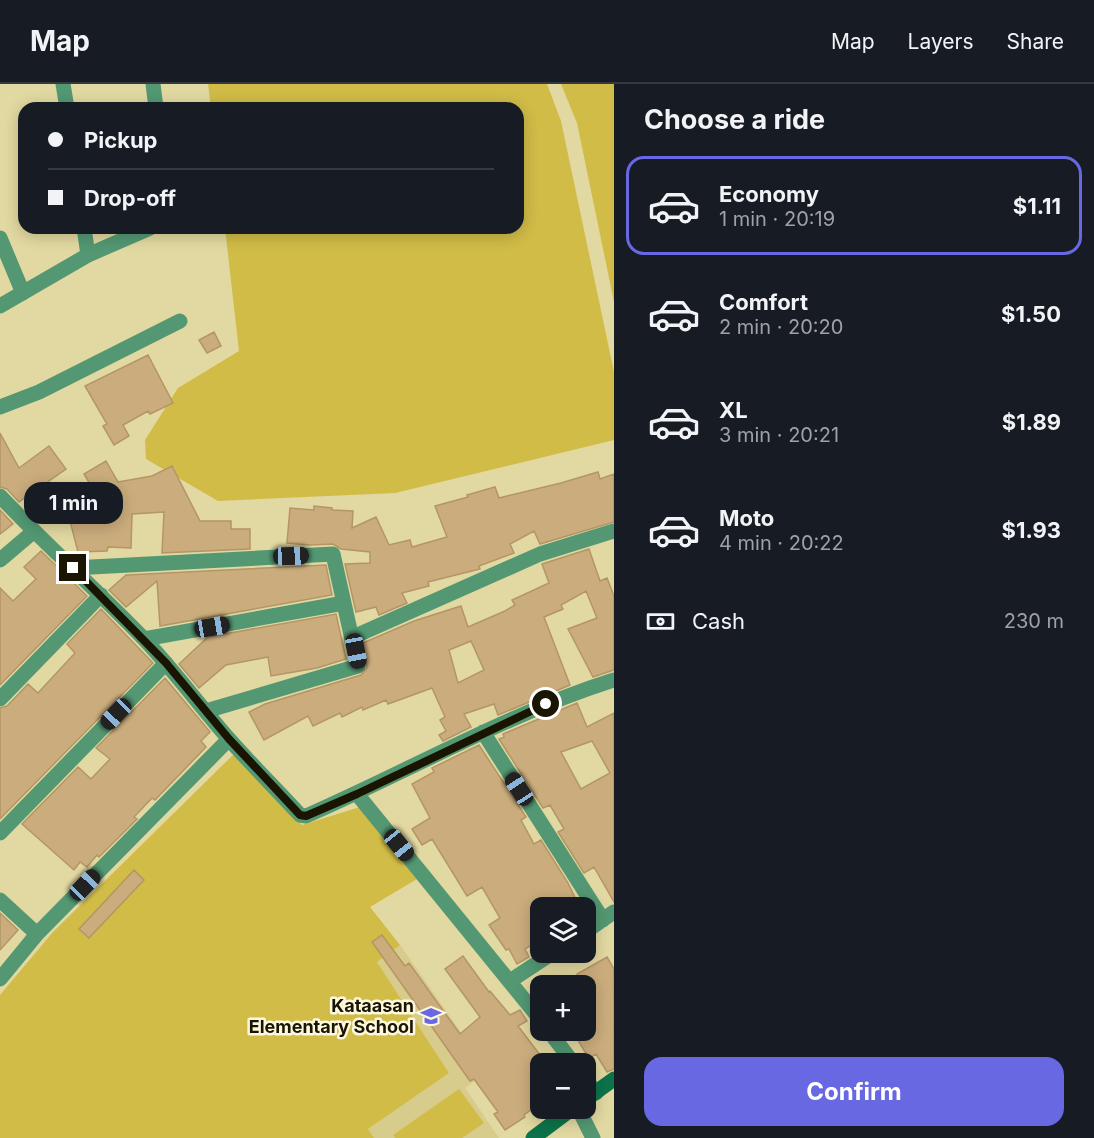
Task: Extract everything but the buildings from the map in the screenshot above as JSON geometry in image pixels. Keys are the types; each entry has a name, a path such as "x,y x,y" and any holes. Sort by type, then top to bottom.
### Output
{"main road":[{"path":"596,1092 614,1079"},
{"path":"532,1138 558,1119"}],"street":[{"path":"63,84 66,102"},
{"path":"153,84 155,102"},
{"path":"85,234 88,255"},
{"path":"0,306 88,255 136,234"},
{"path":"0,238 23,293"},
{"path":"0,407 39,392 180,321"},
{"path":"0,496 33,532 73,568 144,639 229,739 300,815 306,816 357,794 483,732 567,695 614,680"},
{"path":"353,637 540,554 614,531"},
{"path":"0,560 33,532"},
{"path":"73,568 333,554 358,666 206,711"},
{"path":"0,699 101,595"},
{"path":"144,639 344,603"},
{"path":"0,833 166,663"},
{"path":"483,732 609,916 596,925"},
{"path":"0,979 37,934 229,739"},
{"path":"357,794 530,1006"},
{"path":"0,900 37,934"},
{"path":"510,981 537,963"},
{"path":"584,1119 593,1138"}],"shaded area":[{"path":"208,84 547,84 561,121 614,372 614,440 395,493 218,501 146,459 145,440 178,388 239,351 226,234 524,234 524,102 210,102"},
{"path":"561,84 614,84 614,302 577,123"},
{"path":"236,752 302,825 360,807 417,879 370,907 400,945 377,962 449,1073 368,1129 374,1138 0,1138 0,995 53,932"},
{"name":"Kataasan Elementary School","path":"400,945 488,1071 465,1088 499,1138 374,1138 368,1129 449,1073 377,962"},
{"path":"459,1089 484,1123 462,1138 395,1138 393,1135"}],"place":[{"name":"Kataasan Elementary School","path":"431,1016"}],"route":[{"path":"73,568 166,663 229,739 300,815 306,816 357,794 483,732 546,704"}]}
